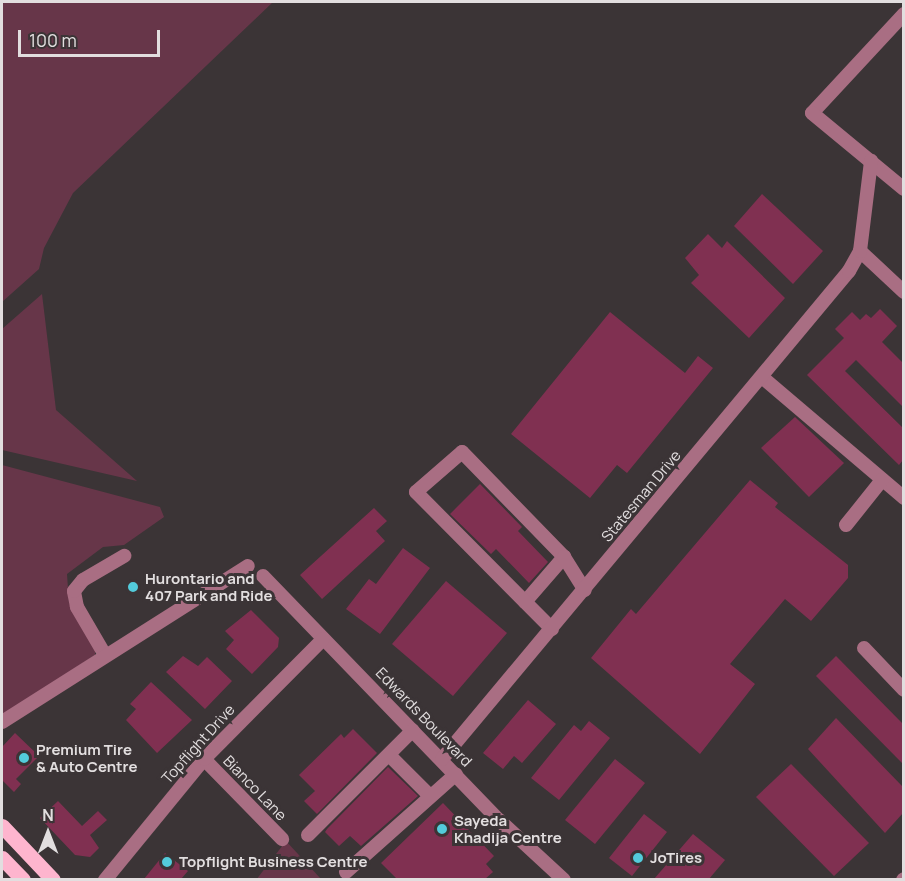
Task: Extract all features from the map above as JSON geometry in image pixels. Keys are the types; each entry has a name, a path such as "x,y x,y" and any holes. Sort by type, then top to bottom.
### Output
{"main road":[{"path":"2,826 53,879"},
{"path":"2,858 23,879"}],"street":[{"path":"903,14 812,113 903,189"},
{"path":"871,161 860,250 903,292"},
{"name":"Statesman Drive","path":"442,759 762,377 849,271 860,250"},
{"path":"762,377 903,498"},
{"path":"552,629 416,492 462,452 564,557 585,590"},
{"path":"846,525 882,480"},
{"path":"105,655 77,607 74,591 83,580 124,556"},
{"path":"525,603 564,557"},
{"path":"2,722 248,566"},
{"name":"Edwards Boulevard","path":"263,576 499,820 564,879"},
{"name":"Topflight Drive","path":"105,879 204,759 323,639"},
{"path":"864,648 903,690"},
{"path":"308,835 413,730"},
{"path":"389,755 435,792"},
{"name":"Bianco Lane","path":"204,759 282,839"},
{"path":"435,792 366,865 349,875 435,792 456,774"}],"shaded area":[{"path":"2,2 273,2 73,193 44,248 39,269 2,302"},
{"path":"42,294 56,410 137,481 2,450 2,329"},
{"path":"2,465 160,507 164,517 124,545 103,547 67,574 69,603 95,646 95,655 2,716"},
{"path":"286,841 321,879 256,880"}],"building":[{"path":"762,194 823,251 793,284 734,226"},
{"path":"708,234 722,248 727,241 785,298 749,338 691,283 699,275 685,258"},
{"path":"880,309 897,326 882,342 903,363 903,407 856,360 845,371 903,428 903,460 899,465 807,375 844,338 835,329 852,312 860,320 866,314 871,318"},
{"path":"610,312 685,373 698,356 713,368 627,473 617,465 590,498 511,434"},
{"path":"795,417 844,463 809,497 761,448"},
{"path":"750,480 778,503 775,507 848,565 848,578 811,621 785,599 730,664 755,684 700,754 591,658 631,609 636,614"},
{"path":"480,484 522,527 518,531 548,562 529,583 496,549 491,554 450,514"},
{"path":"374,508 387,521 376,531 385,541 322,599 300,575"},
{"path":"403,548 430,568 380,634 346,609 369,579 376,584"},
{"path":"446,581 507,633 453,696 392,644"},
{"path":"251,610 279,638 278,647 252,674 226,649 234,640 225,631"},
{"path":"183,656 198,666 207,657 232,681 205,709 166,672"},
{"path":"836,656 903,724 903,764 816,676"},
{"path":"151,682 192,720 157,753 126,720 136,709 130,704"},
{"path":"528,700 556,724 522,763 514,756 503,769 483,753"},
{"path":"836,718 903,787 903,813 885,833 808,749"},
{"path":"589,721 610,738 559,800 531,778 574,725 581,731"},
{"path":"353,729 377,753 317,814 304,801 315,791 299,775 341,734 344,738"},
{"path":"15,733 39,756 16,779 21,784 14,792 2,780 2,747"},
{"path":"615,759 645,783 595,844 565,820"},
{"path":"791,764 869,843 834,876 756,797"},
{"path":"388,767 418,796 361,846 350,836 339,846 325,832"},
{"path":"58,801 82,826 98,811 107,820 90,835 99,848 90,857 75,855 40,818"},
{"name":"Sayeda Khadija Centre","path":"443,803 494,856 486,864 493,872 485,879 397,879 381,863"},
{"path":"644,814 667,832 632,876 609,858"},
{"path":"693,834 725,860 709,879 654,879"},
{"name":"Topflight Business Centre","path":"165,853 188,871 181,879 144,879"}],"place":[{"name":"Hurontario and 407 Park and Ride","path":"133,587"},
{"name":"Premium Tire & Auto Centre","path":"24,758"},
{"name":"Sayeda Khadija Centre","path":"442,829"},
{"name":"JoTires","path":"638,858"},
{"name":"Topflight Business Centre","path":"167,862"}]}
